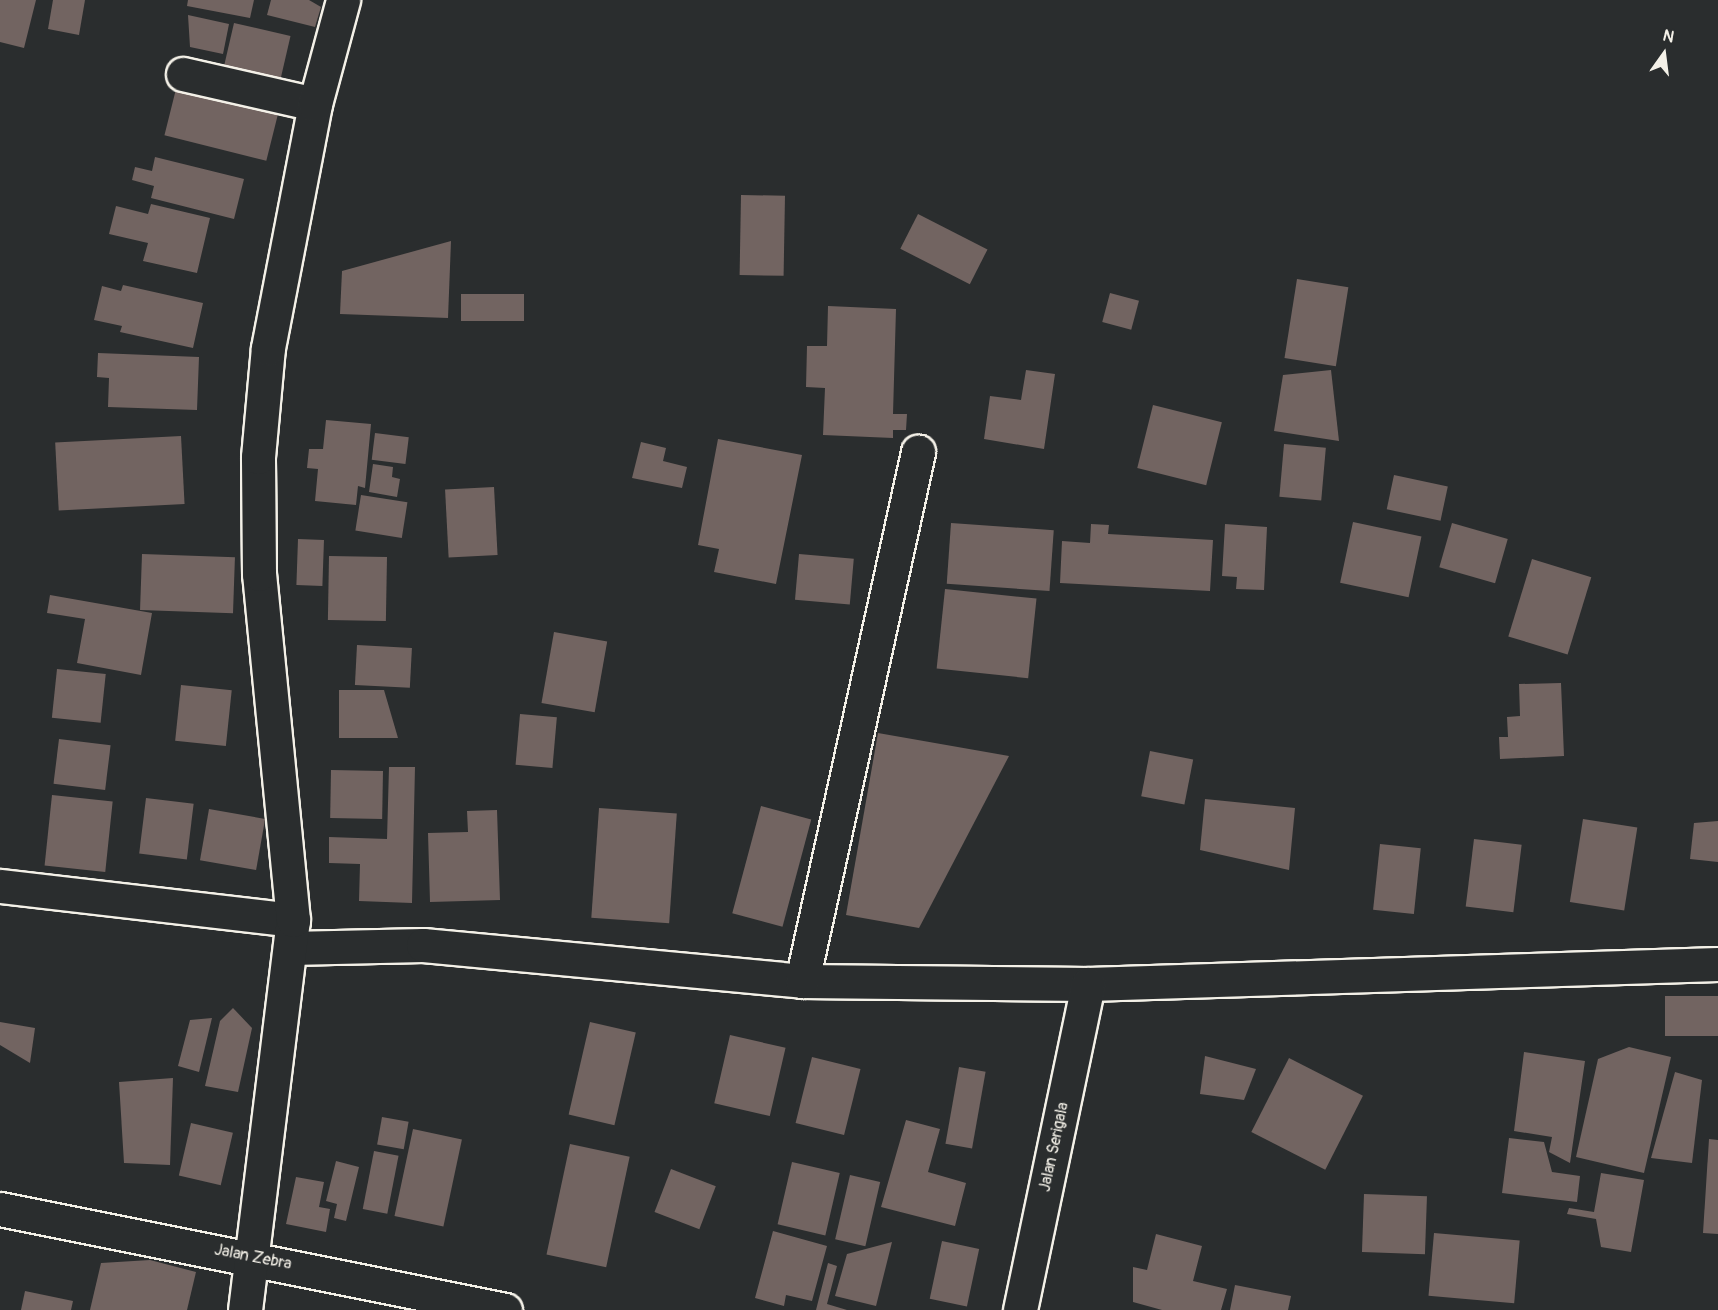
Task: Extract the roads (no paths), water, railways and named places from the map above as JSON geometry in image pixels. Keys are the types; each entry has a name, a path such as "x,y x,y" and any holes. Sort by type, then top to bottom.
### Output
{"street":[{"path":"244,1310 254,1256 291,934 259,574 258,457 268,348 315,104 343,0"},
{"path":"183,74 315,104"},
{"path":"802,981 918,452"},
{"path":"0,886 291,934 802,981 1088,984 1718,964"},
{"name":"Jalan Serigala","path":"1020,1310 1088,984"},
{"name":"Jalan Zebra","path":"0,1209 254,1256 505,1310"}]}
